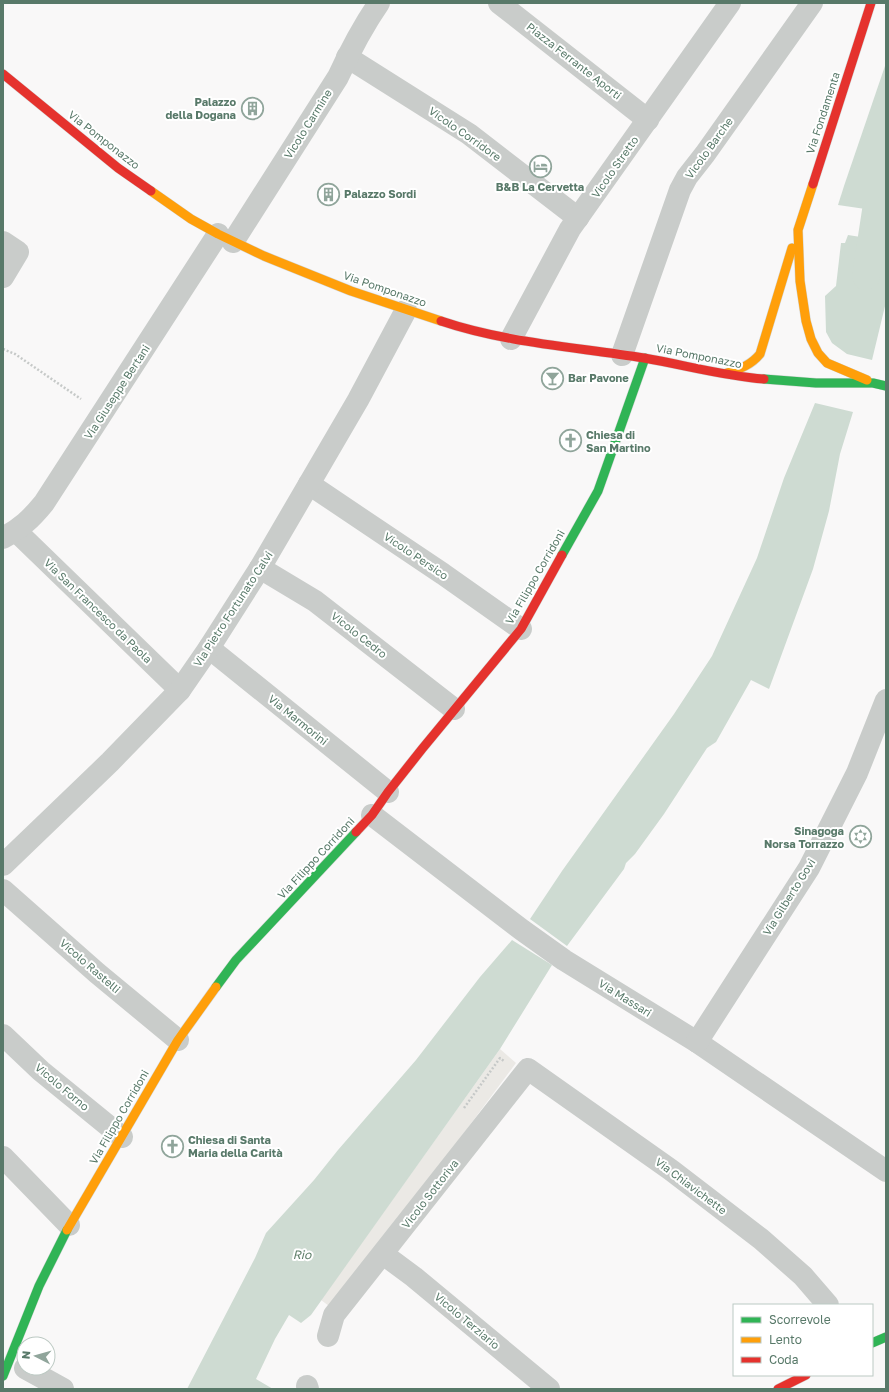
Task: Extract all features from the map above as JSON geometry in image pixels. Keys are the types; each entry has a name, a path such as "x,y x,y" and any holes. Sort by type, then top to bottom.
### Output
{"main road":[{"name":"Via Fondamenta","path":"727,373 748,366 755,361 760,354 871,3"},
{"name":"Via Pomponazzo","path":"3,74 118,168 166,202 225,238 297,270 406,310 455,326 511,338 622,354 727,373 746,378 816,383 873,383"},
{"name":"Via Fondamenta","path":"798,230 797,254 806,322 818,354 827,363 873,383"},
{"name":"Via Filippo Corridoni","path":"13,1365 39,1286 69,1225 178,1040 236,960 372,815 388,792 454,709 521,629 598,491 645,358"},
{"path":"873,383 886,386"},
{"path":"873,1343 886,1337"},
{"path":"778,1389 804,1376"}],"street":[{"name":"Vicolo Carmine","path":"225,238 338,77 369,17 379,3"},
{"name":"Piazza Ferrante Aporti","path":"499,3 648,120"},
{"name":"Vicolo Stretto","path":"511,338 570,229 730,3"},
{"name":"Vicolo Barche","path":"622,354 678,197 687,177 812,3"},
{"name":"Vicolo Corridore","path":"347,57 469,134 578,218"},
{"name":"Via Giuseppe Bertani","path":"9,534 31,519 44,503 103,414 225,238"},
{"path":"3,242 18,252 3,277"},
{"name":"Via Pietro Fortunato Calvi","path":"3,865 110,762 180,690 209,648 260,568 358,400 406,310"},
{"name":"Vicolo Persico","path":"309,484 443,574 521,629"},
{"name":"Via San Francesco da Paola","path":"9,534 180,690"},
{"name":"Vicolo Cedro","path":"260,568 315,600 454,709"},
{"name":"Via Marmorini","path":"209,648 388,792"},
{"name":"Via Gilberto Govi","path":"697,1042 809,868 857,773 886,700"},
{"name":"Via Massari","path":"372,815 522,930 564,960 697,1042 886,1171"},
{"name":"Vicolo Rastelli","path":"3,890 97,973 178,1040"},
{"name":"Vicolo Forno","path":"3,1035 41,1071 122,1137"},
{"name":"Vicolo Sottoriva","path":"328,1336 334,1315 528,1069 543,1078"},
{"name":"Via Chiavichette","path":"543,1078 671,1170 761,1239 803,1276 827,1304"},
{"path":"3,1157 69,1225"},
{"name":"Vicolo Terziario","path":"383,1254 414,1277 549,1389"},
{"path":"13,1365 63,1389"}],"path":[{"path":"3,349 15,354 103,414"}],"shaded area":[{"path":"500,1049 516,1063 333,1309 321,1300"}],"water":[{"path":"886,63 886,212 838,205 844,186"},
{"path":"848,235 886,241 886,302 872,360 847,354 832,343 826,332 825,296 836,286 841,243 845,243"},
{"path":"815,403 853,412 840,454 829,511 813,569 769,689 751,680 716,742 707,748 664,814 635,854 626,863 624,869 567,946 530,919 562,871 674,714 712,656 757,558 784,478"},
{"name":"Rio","path":"512,940 552,965 500,1049 311,1315 301,1323 289,1315 275,1339 256,1379 273,1389 187,1389 255,1258 266,1233 314,1180 416,1060 480,977"}],"waterway":[{"path":"866,276 876,211"}],"traffic: fast":[{"path":"562,555 598,491 645,358"},
{"path":"764,379 816,383 873,383 886,386"},
{"path":"216,987 236,960 356,832"},
{"path":"3,1376 39,1286 67,1230"},
{"path":"873,1343 886,1337"}],"traffic: slow":[{"path":"813,184 798,230 800,281 806,321 811,339 818,353 827,363 867,380"},
{"path":"151,191 191,219 264,256 351,291 441,321"},
{"path":"727,373 745,366 760,354 792,248"},
{"path":"67,1230 178,1040 216,987"}],"traffic: jam":[{"path":"813,184 871,3"},
{"path":"3,74 118,168 151,191"},
{"path":"441,321 491,335 542,344 644,358 719,373 764,379"},
{"path":"356,832 372,815 422,749 521,629 562,555"},
{"path":"778,1389 804,1376"}],"place":[{"name":"Palazzo della Dogana","path":"252,108"},
{"name":"B&B La Cervetta","path":"540,167"},
{"name":"Palazzo Sordi","path":"328,194"},
{"name":"Bar Pavone","path":"553,378"},
{"name":"Chiesa di San Martino","path":"571,441"},
{"name":"Sinagoga Norsa Torrazzo","path":"860,837"},
{"name":"Chiesa di Santa Maria della Carità","path":"172,1146"}]}
